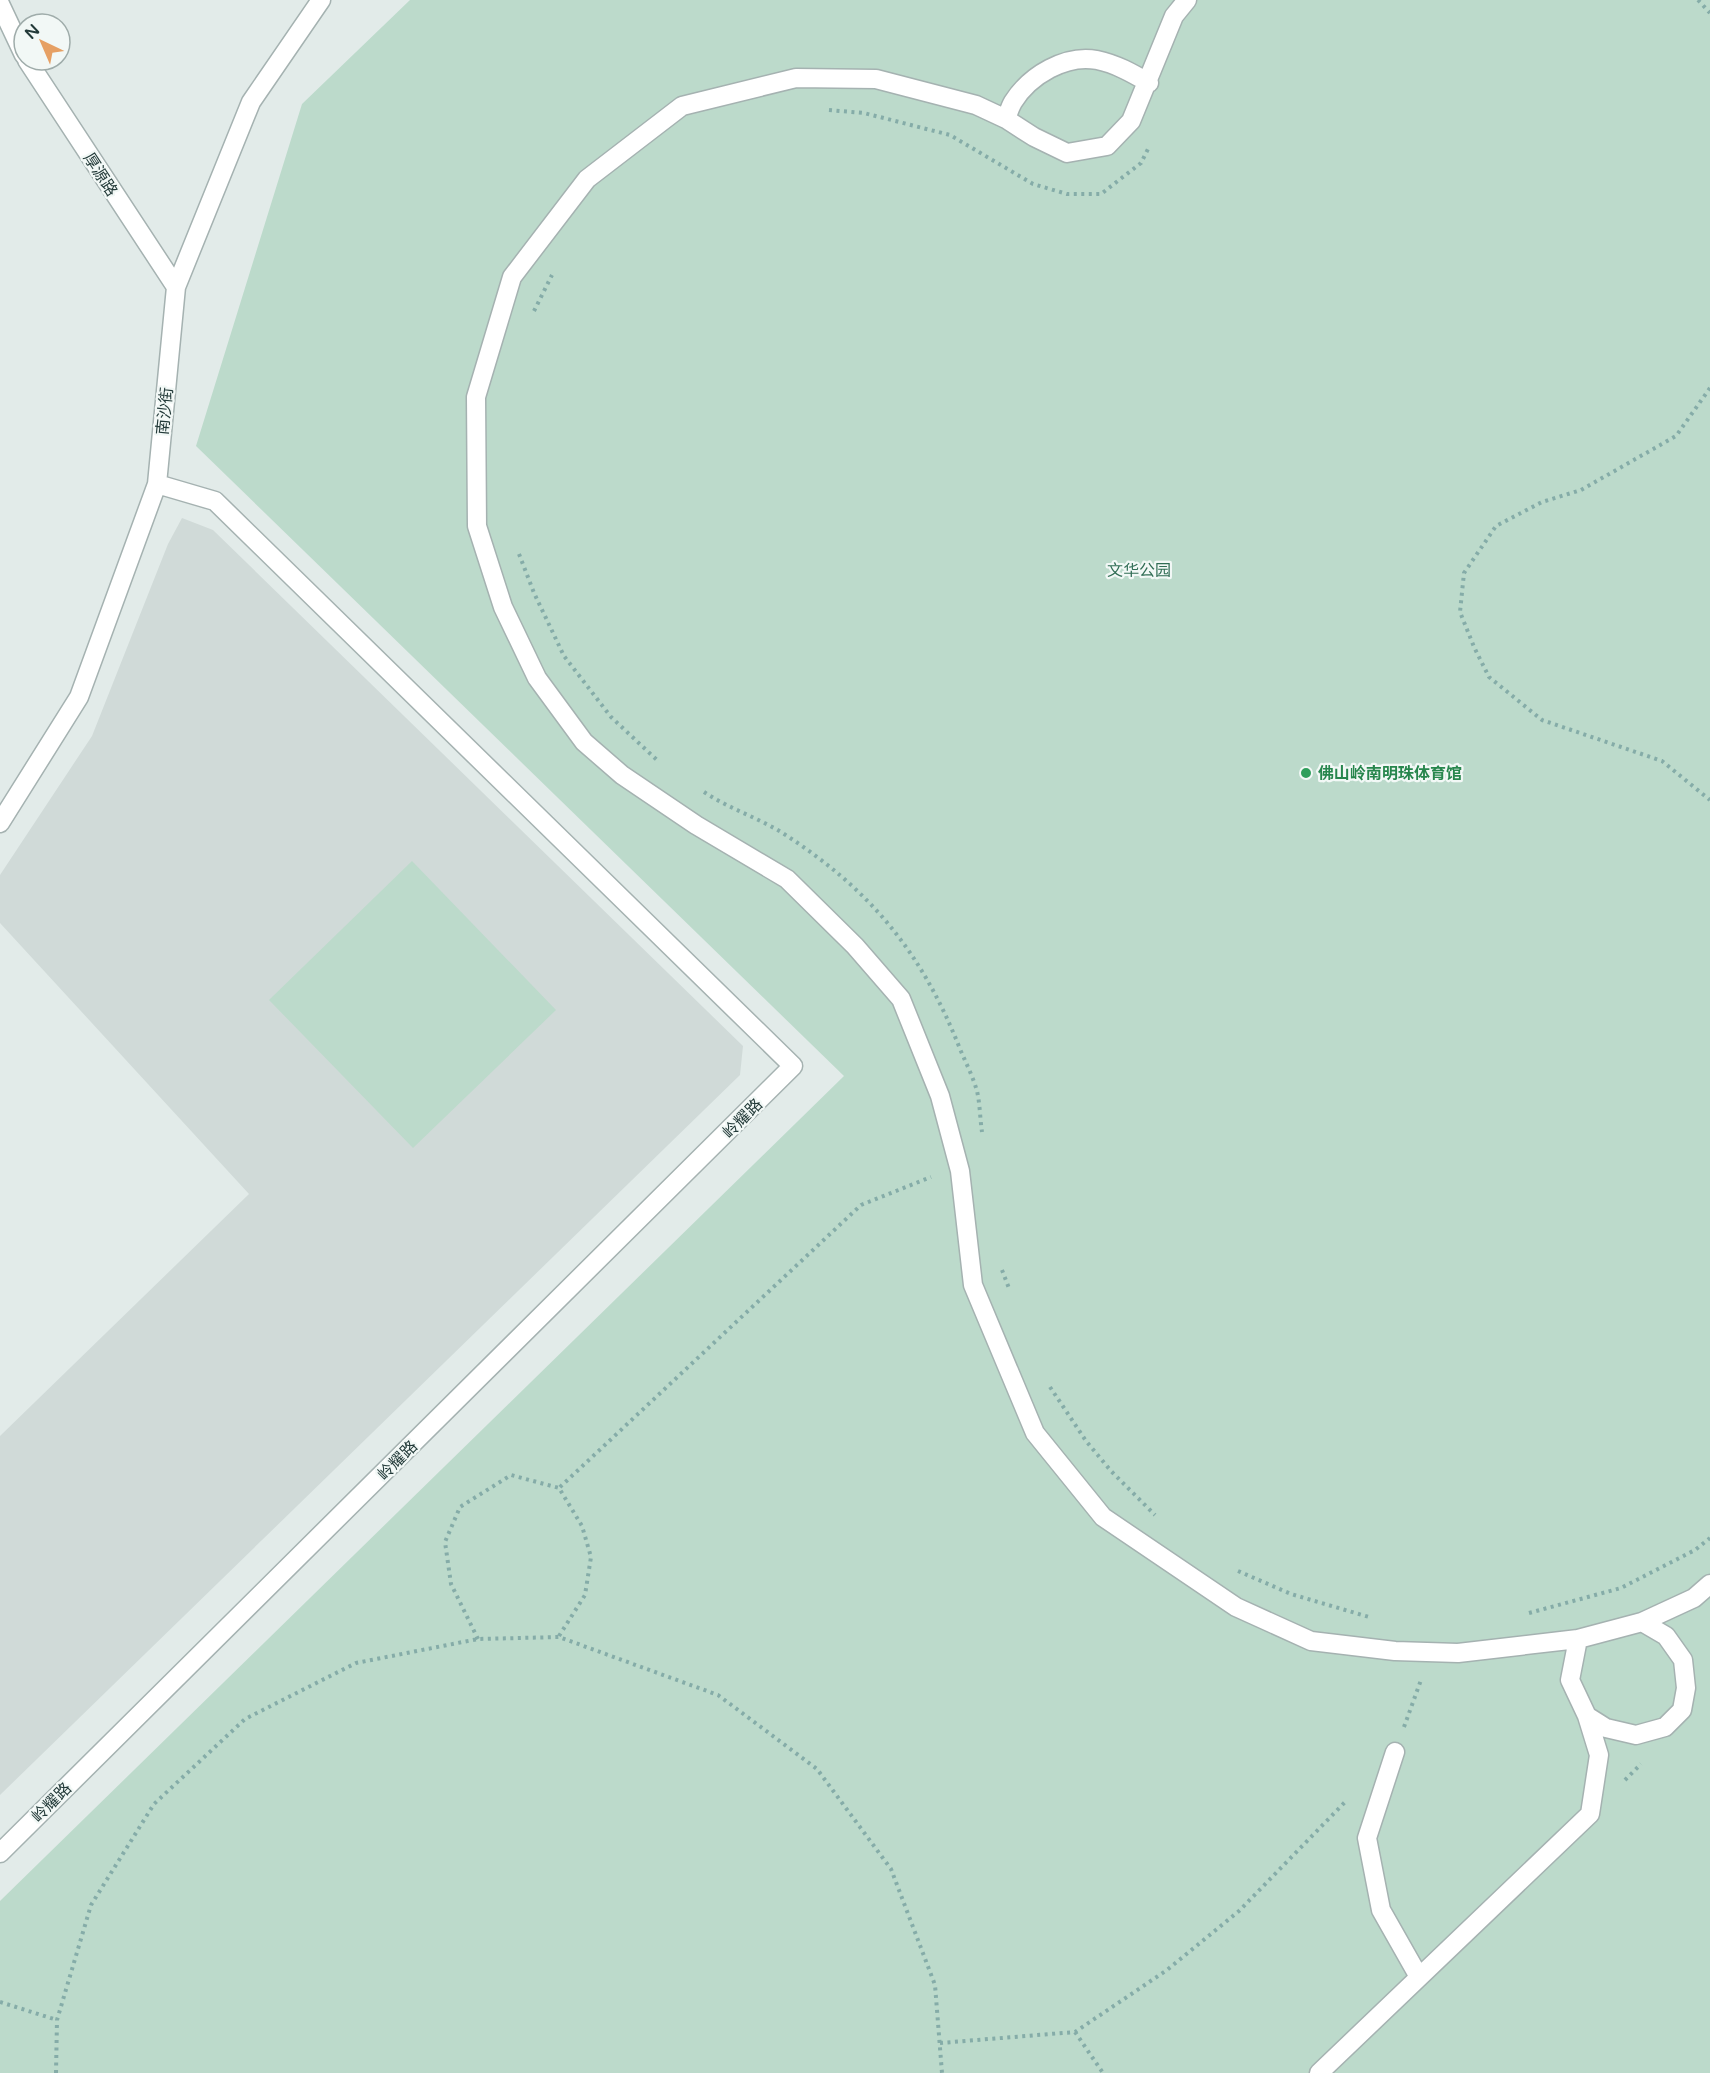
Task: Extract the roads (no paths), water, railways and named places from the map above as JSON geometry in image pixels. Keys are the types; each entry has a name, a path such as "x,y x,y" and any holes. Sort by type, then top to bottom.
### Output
{"street":[{"name":"南沙街","path":"0,823 79,697 157,484 176,287 251,102 321,0"},
{"path":"1187,0 1174,16 1149,82 1131,121 1107,146 1067,153 976,105 876,79 796,78 682,106 587,179 512,277 476,397 477,526 503,607 537,678 584,742 622,775 696,825 788,879 871,963 901,999 940,1096 960,1171 973,1285 1035,1433 1103,1517 1236,1608 1311,1641 1431,1653 1458,1653 1578,1639 1642,1622 1694,1598 1710,1584"},
{"path":"0,4 12,30"},
{"path":"1006,119 1013,102 1034,80 1064,62 1095,60 1120,67 1149,82"},
{"name":"厚源路","path":"35,72 176,287"},
{"name":"岭耀路","path":"0,1853 793,1066 215,501 157,484"},
{"path":"1587,1716 1606,1728 1636,1735 1665,1727 1682,1710 1686,1688 1683,1660 1666,1636 1642,1622"},
{"path":"1319,2073 1590,1814 1599,1755 1587,1716 1570,1680 1578,1639"},
{"path":"1395,1752 1367,1838 1381,1910 1419,1977"}],"place":[{"name":"佛山岭南明珠体育馆","path":"1306,773"}],"park label":[{"name":"文华公园","path":"1139,570"}]}
